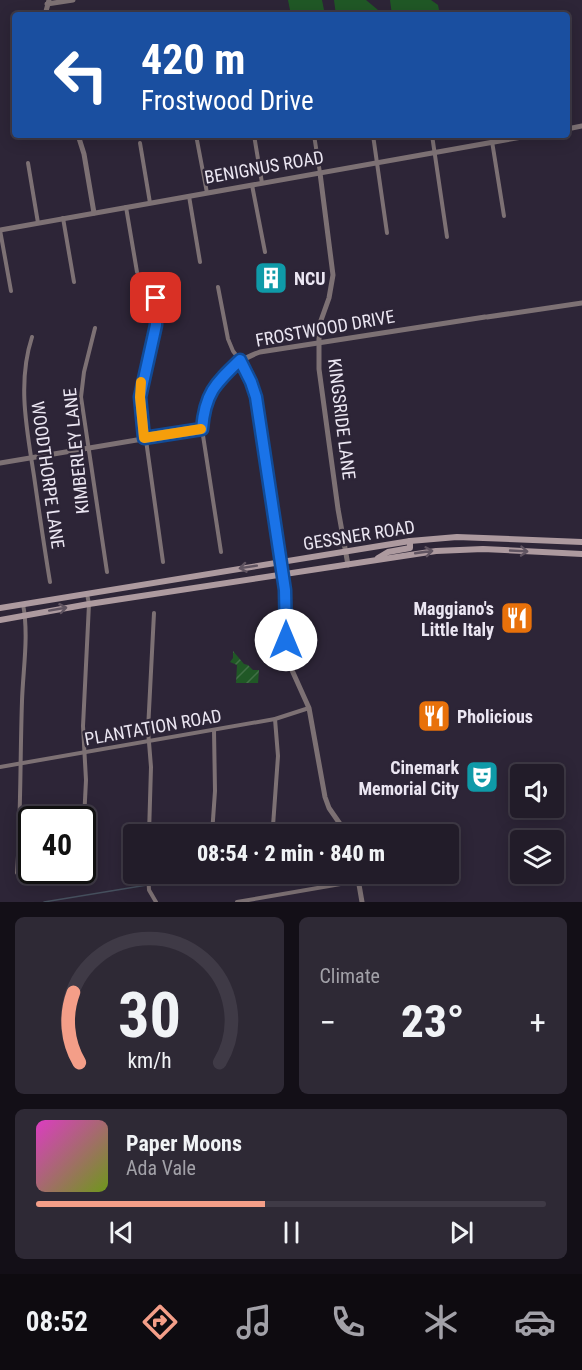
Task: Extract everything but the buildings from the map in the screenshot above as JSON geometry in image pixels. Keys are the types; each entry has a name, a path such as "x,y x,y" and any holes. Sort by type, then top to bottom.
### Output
{"main road":[{"name":"GESSNER ROAD","path":"0,608 410,541 457,537 582,542"},
{"path":"375,560 388,552 410,548 410,541"},
{"name":"GESSNER ROAD","path":"0,620 282,574 460,549 582,554"},
{"path":"193,576 195,588"}],"street":[{"path":"48,2 73,0"},
{"path":"79,138 84,154 94,213"},
{"path":"197,138 207,193"},
{"path":"254,138 262,183"},
{"name":"KINGSRIDE LANE","path":"314,138 333,275 329,298 319,326 320,380 348,565"},
{"path":"373,138 387,233"},
{"path":"432,138 447,237"},
{"path":"491,138 504,216"},
{"name":"BENIGNUS ROAD","path":"0,230 518,138"},
{"path":"140,143 150,203"},
{"path":"28,163 38,223"},
{"path":"252,185 264,252"},
{"path":"189,196 200,262"},
{"path":"126,207 137,272"},
{"path":"63,218 74,282"},
{"path":"0,230 11,291"},
{"path":"218,287 228,339 249,375 256,397 282,574 286,649 291,668 309,708 325,797 339,824"},
{"path":"156,298 156,325 140,397 163,562"},
{"name":"FROSTWOOD DRIVE","path":"202,429 205,405 210,394 223,375 240,360 271,350 318,342 582,303"},
{"name":"KIMBERLEY LANE","path":"95,328 81,385 107,572"},
{"name":"WOODTHORPE LANE","path":"32,337 23,388 50,582"},
{"path":"0,462 202,429 221,552"},
{"path":"85,806 87,594"},
{"path":"17,873 26,624 23,604"},
{"path":"149,824 151,786 148,730 154,613"},
{"name":"PLANTATION ROAD","path":"0,767 275,719 309,708"},
{"path":"273,824 278,756 275,719"},
{"path":"213,824 215,791 214,730"},
{"path":"148,884 156,902"},
{"path":"237,902 341,884"},
{"path":"359,884 362,902"}],"green space":[{"path":"288,0 322,0 324,12 290,12"},
{"path":"334,0 366,0 380,12 336,12"},
{"path":"390,0 431,0 438,5 439,12 392,12"},
{"path":"233,651 244,664 253,670 259,670 258,683 236,683 237,665 230,662 233,658"}],"waterway":[{"path":"44,902 153,884"}],"slow traffic":[{"path":"141,382 140,409 144,438 201,429"}],"place":[{"name":"NCU","path":"271,278"},
{"name":"Maggiano's Little Italy","path":"517,618"},
{"name":"Pholicious","path":"434,716"},
{"name":"Cinemark Memorial City","path":"482,777"}],"route":[{"path":"156,298 156,325 141,384 140,409 144,438 202,429 205,405 216,384 240,360 246,368 256,397 284,583 286,640"}]}
